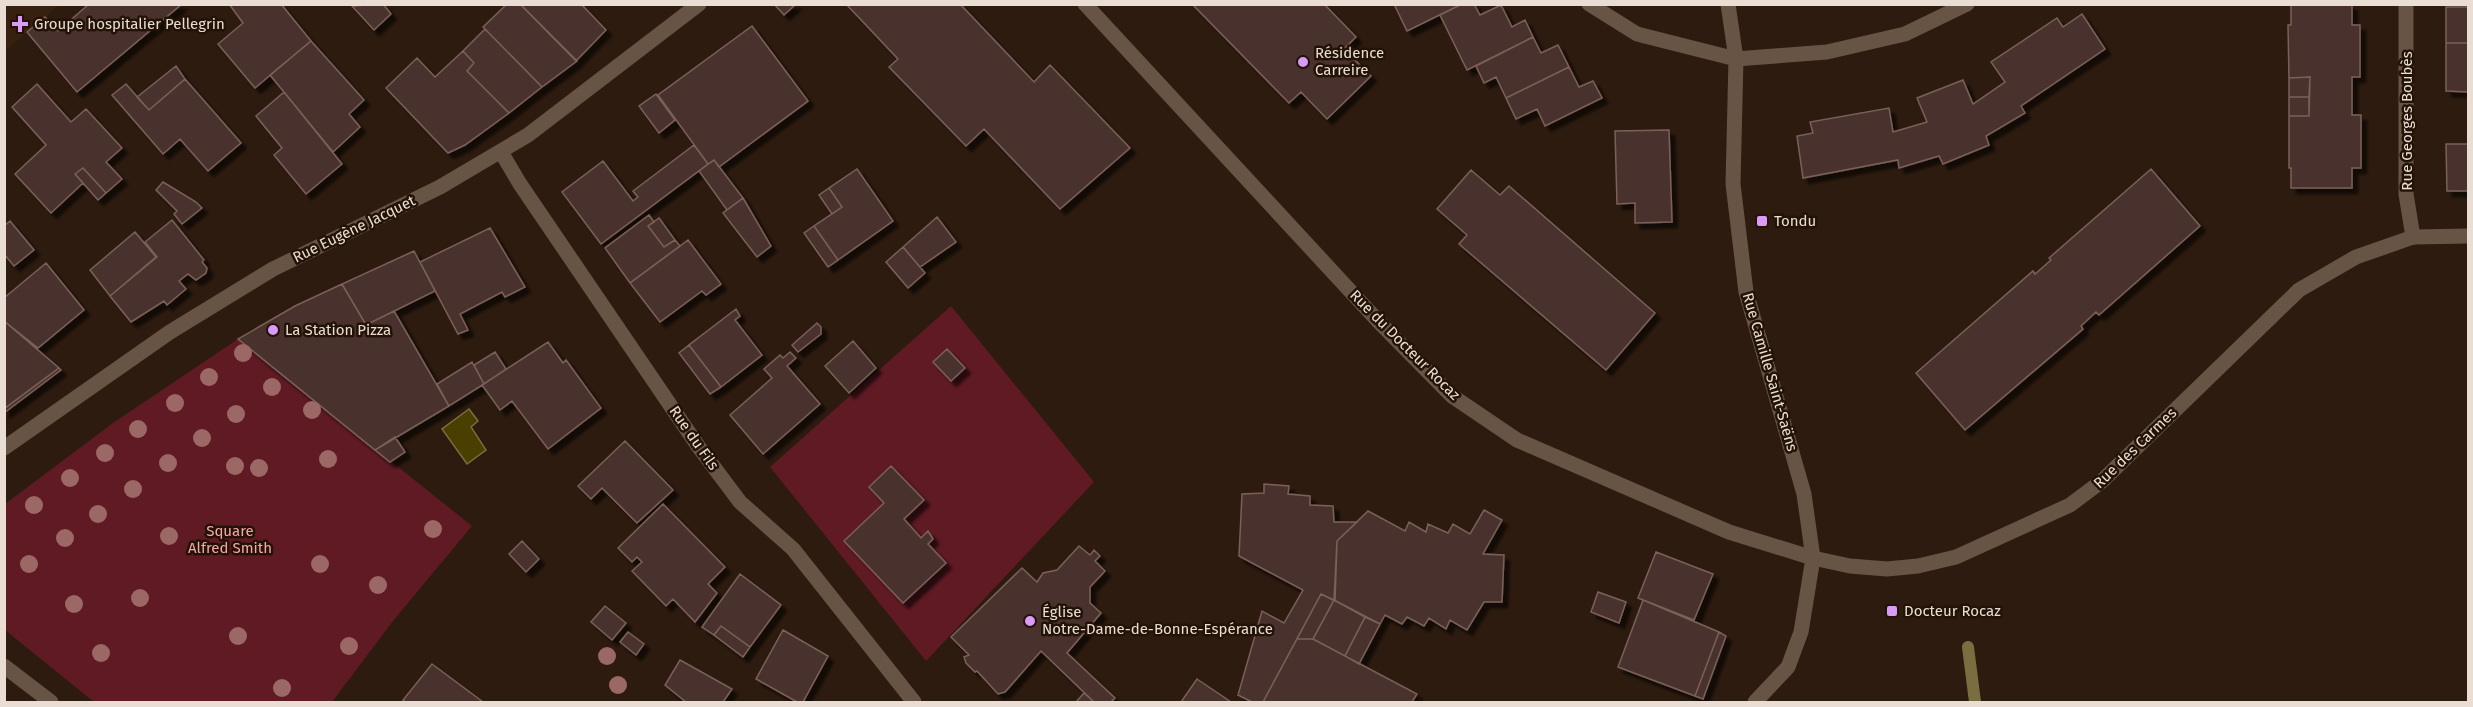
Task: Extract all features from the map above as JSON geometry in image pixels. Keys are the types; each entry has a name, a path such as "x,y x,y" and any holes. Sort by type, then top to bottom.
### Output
{"street":[{"name":"Rue Eugène Jacquet","path":"4,448 170,332 273,269 440,187 501,152 614,71 699,4"},
{"name":"Rue du Docteur Rocaz","path":"1085,4 1378,321 1452,396 1517,440 1729,532 1813,558"},
{"path":"1589,4 1637,34 1737,59 1827,52 1894,37 1967,4"},
{"name":"Rue Camille Saint-Saëns","path":"1728,4 1737,59 1733,184 1746,292 1804,494 1813,558"},
{"name":"Rue Georges Boubès","path":"2406,4 2406,194 2413,237"},
{"name":"Rue du Fils","path":"501,152 520,184 712,465 740,502 793,549 914,702"},
{"name":"Rue des Carmes","path":"1813,558 1878,568 1918,566 1956,557 2070,505 2102,481 2299,290 2356,257 2413,237 2469,236"},
{"path":"1755,702 1788,667 1801,632 1813,558"},
{"path":"4,666 51,702"}],"shaded area":[{"name":"Groupe hospitalier Pellegrin","path":"5,5 59,5 5,51"},
{"path":"469,409 478,421 471,427 486,450 467,464 442,429"}],"green space":[{"path":"951,306 1094,482 926,661 770,467"},
{"name":"Square Alfred Smith","path":"238,339 472,526 393,621 332,702 94,702 5,630 5,504 113,423"}],"building":[{"path":"89,4 182,4 77,92 27,32 45,17 58,31"},
{"path":"229,4 281,4 311,41 255,88 218,44 243,23"},
{"path":"383,4 391,14 374,30 352,6"},
{"path":"507,4 520,4 577,61 542,87 483,27"},
{"path":"520,4 581,4 606,30 576,61"},
{"path":"774,4 796,4 784,15"},
{"path":"846,4 960,4 1034,82 1050,65 1130,148 1060,209 984,129 966,146 889,67 898,59"},
{"name":"Résidence Carreire","path":"1192,4 1324,4 1356,37 1344,49 1371,76 1327,119 1301,92 1289,103"},
{"path":"1394,4 1462,4 1407,31"},
{"path":"1462,4 1474,4 1480,15 1501,5 1512,27 1525,20 1533,37 1467,70 1440,15"},
{"path":"2291,5 2352,5 2352,25 2360,25 2360,77 2352,77 2352,115 2361,115 2361,168 2352,168 2352,188 2291,188 2289,116 2309,116 2310,77 2289,78 2288,25 2291,25"},
{"path":"2446,7 2468,7 2468,43 2446,43"},
{"path":"2082,14 2105,49 2021,106 2025,113 1986,136 1989,145 1943,164 1939,156 1899,168 1898,160 1803,178 1797,136 1813,133 1810,122 1889,108 1893,132 1927,122 1917,98 1963,80 1973,104 2005,82 1991,62 2057,18 2063,27"},
{"path":"752,26 808,101 719,167 714,160 708,164 658,95"},
{"path":"485,29 542,87 509,113 467,71 474,63 463,51"},
{"path":"1533,37 1541,53 1558,45 1569,67 1506,98 1496,77 1484,83 1476,66"},
{"path":"311,41 364,100 349,114 360,127 333,152 270,75"},
{"path":"2446,43 2468,43 2468,92 2446,91"},
{"path":"463,51 474,63 467,71 509,113 465,145 448,153 386,88 417,58 435,77"},
{"path":"176,66 185,79 149,110 137,97"},
{"path":"1569,67 1579,87 1593,81 1602,98 1545,126 1537,109 1516,119 1506,98"},
{"path":"2310,77 2309,97 2289,97 2289,78"},
{"path":"185,79 241,143 208,171 180,139 163,154 112,95 126,84 149,110"},
{"path":"37,84 71,122 86,109 122,148 106,162 122,179 106,193 83,168 75,174 83,183 51,213 15,174 46,145 12,107"},
{"path":"284,92 342,164 306,194 274,155 282,148 256,116"},
{"path":"656,94 675,120 659,133 639,106"},
{"path":"2289,97 2309,97 2309,116 2289,116"},
{"path":"1669,130 1672,222 1635,223 1635,203 1617,204 1615,131"},
{"path":"2446,144 2468,144 2468,191 2447,191"},
{"path":"694,145 708,164 601,244 562,192 603,161 633,201 638,197 633,191"},
{"path":"714,160 743,198 727,210 699,171"},
{"path":"83,168 106,193 98,200 75,174"},
{"path":"857,169 893,221 838,260 814,226 842,207 829,188"},
{"path":"2151,169 2200,226 2099,315 2096,312 2081,326 2083,329 1965,430 1916,373 2033,271 2035,274 2051,260 2049,258"},
{"path":"1471,170 1500,195 1509,186 1655,313 1606,370 1459,244 1467,235 1437,209"},
{"path":"163,182 202,208 182,224 174,214 177,211 156,190"},
{"path":"829,188 842,207 832,214 819,195"},
{"path":"743,198 771,246 757,257 723,213"},
{"path":"649,215 654,222 648,226 664,247 675,240 680,246 630,283 605,248"},
{"path":"937,217 956,242 920,267 903,247"},
{"path":"659,218 675,240 664,247 648,226"},
{"path":"172,220 204,260 202,262 207,268 206,273 196,280 188,274 179,281 186,289 167,305 164,301 131,322 110,296 157,257 145,242"},
{"path":"10,221 34,250 14,266 4,254 4,226"},
{"path":"814,226 838,260 828,267 804,233"},
{"path":"490,228 525,287 505,297 502,292 460,314 468,330 458,334 420,262"},
{"path":"135,232 156,257 110,296 90,270"},
{"path":"688,240 721,284 706,295 702,291 660,322 630,283"},
{"path":"903,247 925,273 908,288 886,262"},
{"path":"414,251 435,291 366,325 342,284"},
{"path":"46,263 84,310 38,348 4,321 4,298"},
{"path":"342,284 366,325 394,311 449,406 375,450 238,339 295,306"},
{"path":"736,309 740,316 735,320 762,355 721,387 689,345"},
{"path":"4,321 59,368 4,409"},
{"path":"817,323 821,327 821,334 798,352 792,345"},
{"path":"853,341 876,368 849,393 825,366"},
{"path":"548,342 563,363 566,360 601,408 548,449 512,401 500,410 482,385"},
{"path":"689,345 721,387 710,394 679,353"},
{"path":"947,349 965,368 951,381 933,362"},
{"path":"495,352 506,369 484,384 474,365"},
{"path":"790,352 796,358 787,366 820,404 763,454 730,415 772,378 764,369 780,355 783,358"},
{"path":"472,362 484,384 449,406 437,384"},
{"path":"59,368 61,370 4,413 4,409"},
{"path":"395,437 405,452 390,462 375,450"},
{"path":"625,441 673,490 637,523 602,488 591,499 578,486"},
{"path":"891,466 924,500 904,519 921,538 928,531 933,539 928,544 946,563 903,603 844,541 884,503 869,487"},
{"path":"1264,484 1289,486 1288,494 1310,496 1310,505 1333,506 1334,522 1357,522 1337,541 1335,601 1321,594 1263,702 1252,702 1238,695 1262,611 1284,623 1303,590 1239,556 1242,494 1264,493"},
{"path":"663,504 725,567 708,584 717,593 695,622 673,599 666,606 632,571 642,562 637,557 632,562 618,548"},
{"path":"1484,510 1502,520 1483,554 1504,555 1502,602 1484,602 1467,630 1450,620 1446,629 1429,618 1424,626 1407,617 1402,624 1385,615 1380,624 1334,600 1337,541 1368,511 1405,531 1409,522 1426,532 1428,524 1448,533 1453,524 1470,534"},
{"path":"522,541 539,559 526,572 509,554"},
{"name":"Église Notre-Dame-de-Bonne-Espérance","path":"1079,546 1090,555 1094,550 1100,556 1095,561 1105,571 1090,587 1090,603 1101,613 1067,653 1115,698 1111,702 1094,702 1041,651 1005,692 998,694 977,671 975,672 966,663 964,657 969,655 951,637 1022,568 1037,582 1043,573 1057,570"},
{"path":"1656,552 1713,574 1694,620 1638,598"},
{"path":"740,574 781,605 750,647 721,626 714,635 702,627"},
{"path":"1598,592 1626,602 1619,623 1591,612"},
{"path":"1321,594 1334,600 1313,639 1297,639"},
{"path":"1334,600 1365,617 1345,656 1313,639"},
{"path":"1643,600 1719,632 1695,696 1618,667"},
{"path":"605,606 626,623 612,640 591,622"},
{"path":"1365,617 1380,624 1359,664 1345,656"},
{"path":"721,626 750,647 743,657 714,635"},
{"path":"783,630 828,656 803,702 797,702 756,679"},
{"path":"628,632 644,644 636,655 620,642"},
{"path":"1719,632 1726,636 1703,699 1695,696"},
{"path":"1297,639 1313,639 1417,694 1412,702 1263,702"},
{"path":"680,660 732,689 723,702 686,702 665,685"},
{"path":"432,664 483,702 406,702 403,700"},
{"path":"1197,679 1231,702 1181,702"},
{"path":"1084,693 1094,702 1076,702"}],"waterway":[{"path":"1968,647 1975,702"}],"place":[{"name":"Groupe hospitalier Pellegrin","path":"20,24"},
{"name":"Résidence Carreire","path":"1303,62"},
{"name":"Tondu","path":"1762,221"},
{"name":"La Station Pizza","path":"273,330"},
{"name":"Docteur Rocaz","path":"1892,611"},
{"name":"Église Notre-Dame-de-Bonne-Espérance","path":"1030,621"}]}
